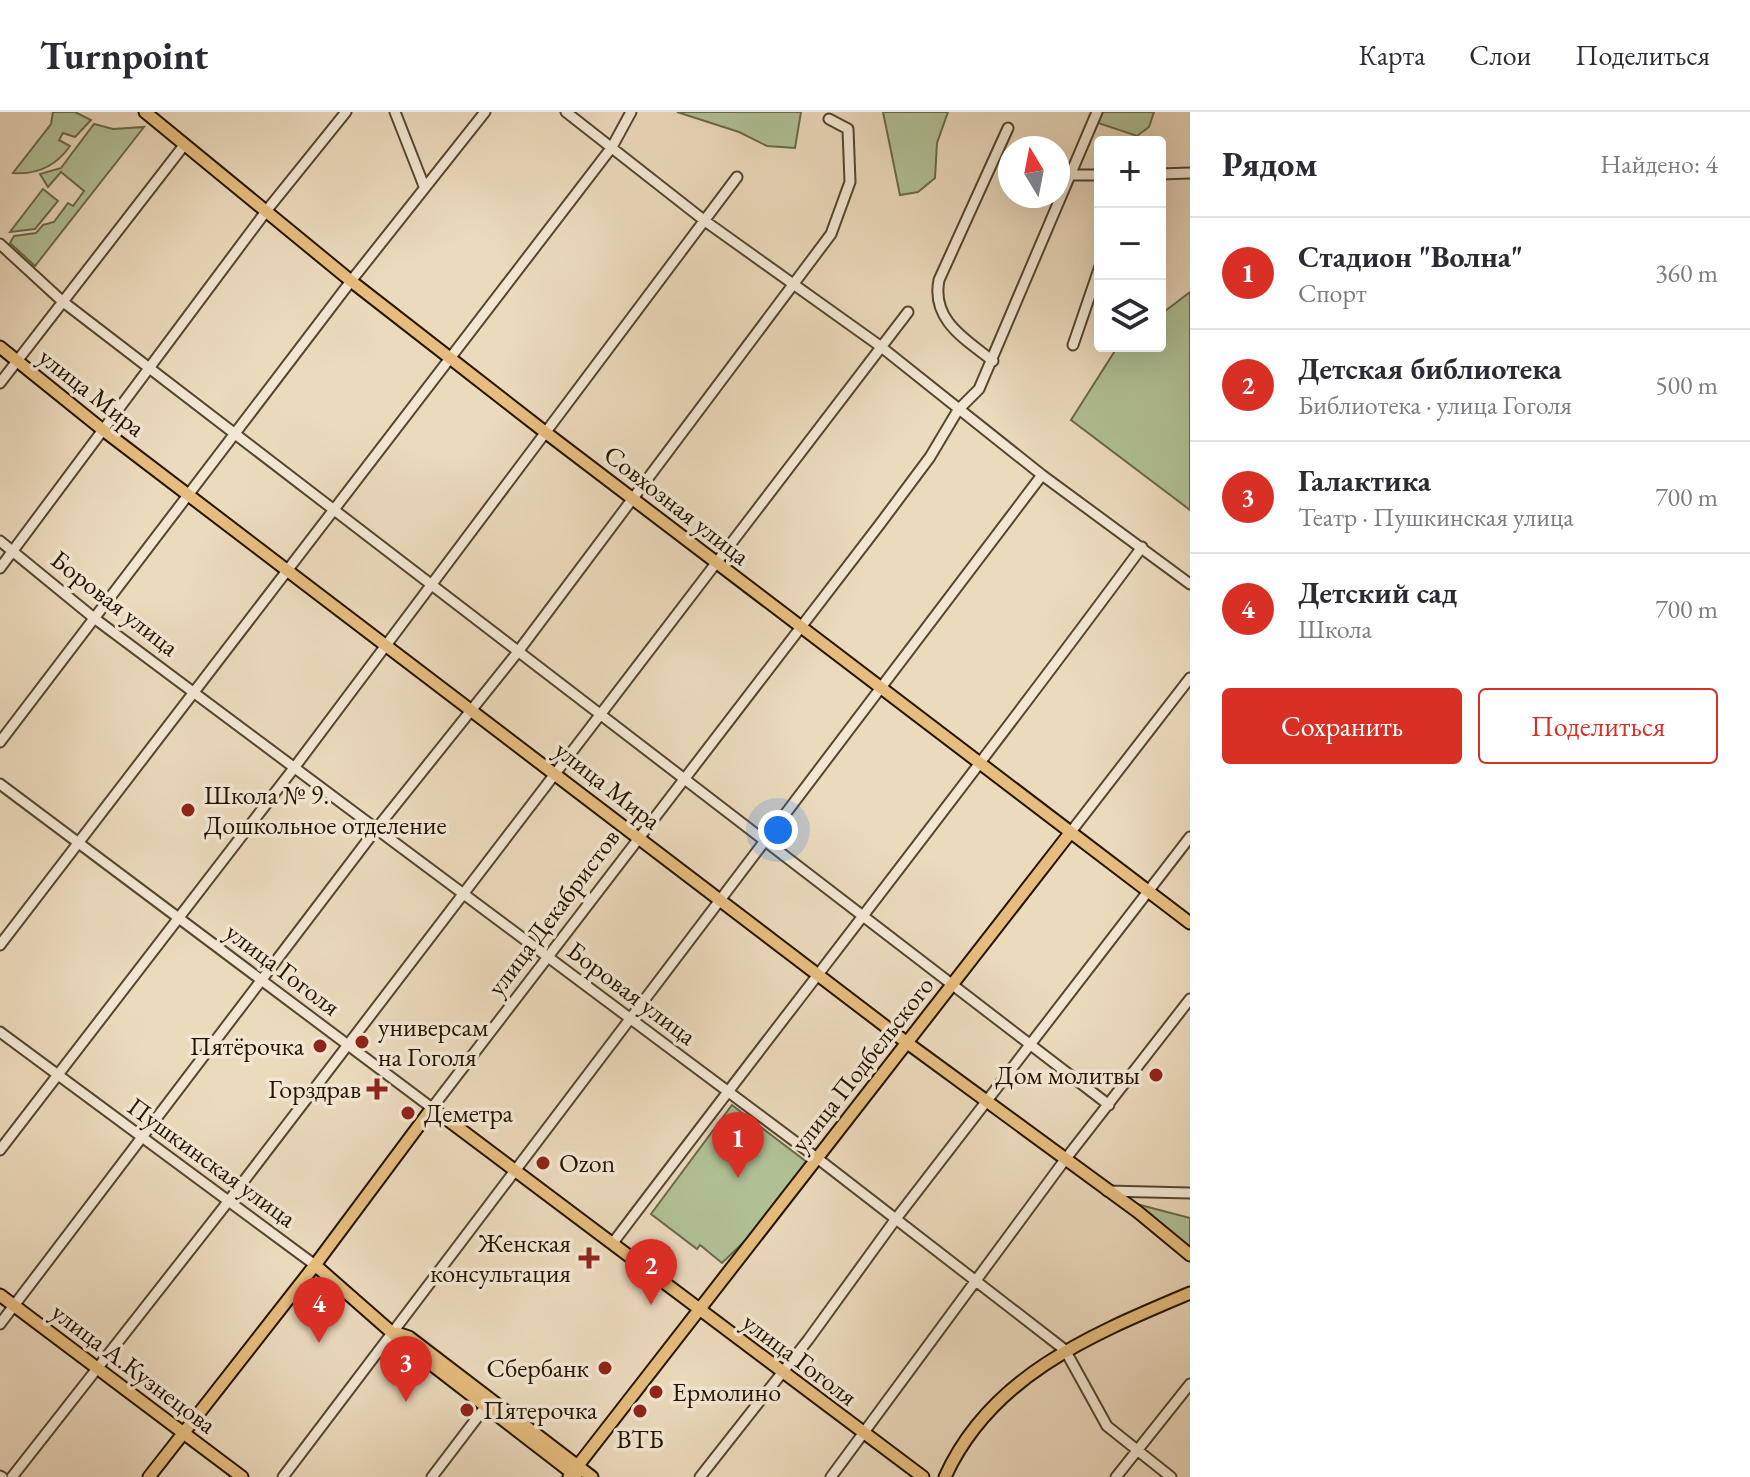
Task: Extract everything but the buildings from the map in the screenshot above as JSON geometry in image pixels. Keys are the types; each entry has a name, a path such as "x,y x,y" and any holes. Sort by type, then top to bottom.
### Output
{"main road":[{"name":"Совхозная улица","path":"145,112 351,281 545,432 1147,894 1190,923"},
{"name":"улица Мира","path":"0,347 103,430 1190,1255"},
{"name":"улица Подбельского","path":"574,1473 1070,833"},
{"name":"улица Гоголя","path":"432,1108 923,1477"},
{"name":"улица Декабристов","path":"149,1477 315,1265 432,1108"},
{"name":"Пушкинская улица","path":"315,1265 394,1332 409,1337 574,1473 592,1477"},
{"path":"945,1477 969,1433 994,1405 1034,1370 1065,1350 1190,1293"},
{"name":"улица А.Кузнецова","path":"0,1295 242,1477"}],"street":[{"path":"0,568 267,210 346,112"},
{"path":"395,112 424,186"},
{"path":"0,742 424,186 485,112"},
{"path":"566,112 705,221 880,346 1042,475 1190,584"},
{"path":"0,945 612,147 631,112"},
{"name":"улица Декабристов","path":"1070,171 1097,112"},
{"path":"0,1324 377,828 517,653 831,234 850,182 848,129 829,119"},
{"path":"993,361 944,319 936,296 954,244 1008,128"},
{"path":"0,383 185,144"},
{"path":"1166,174 1190,173"},
{"path":"1070,175 1094,175"},
{"path":"0,1150 294,768 429,583 737,177"},
{"name":"улица Декабристов","path":"432,1108 922,468 958,410 979,389 1055,208"},
{"path":"0,244 62,301 1109,1105"},
{"path":"1073,345 1095,280"},
{"path":"12,1477 227,1203 908,312"},
{"path":"283,1477 513,1169 766,843 1042,475"},
{"name":"Боровая улица","path":"0,541 94,618 817,1158 1065,1350 1107,1426 1171,1477"},
{"path":"612,1244 817,972 981,766 1142,547"},
{"name":"улица Подбельского","path":"1070,833 1190,678"},
{"name":"улица Гоголя","path":"0,784 432,1108"},
{"path":"700,1477 1190,837"},
{"path":"831,1477 1064,1161 1190,999"},
{"name":"Пушкинская улица","path":"0,1032 59,1074 141,1140 315,1265"},
{"path":"1107,1191 1190,1193"},
{"path":"1116,1477 1190,1384"},
{"path":"432,1477 488,1403"}],"green space":[{"path":"53,112 75,112 91,120 75,137 63,133 59,140 70,146 52,164 38,171 13,173 51,124"},
{"path":"677,112 801,112 795,148 767,146 739,132"},
{"path":"883,112 948,112 937,143 935,178 918,192 900,195"},
{"path":"1103,112 1154,112 1149,127 1137,136 1098,123"},
{"path":"94,124 113,129 144,127 35,266 10,243 14,236 36,233 43,225 54,222 68,203 73,206 84,191 61,172 48,187 40,174 61,168"},
{"path":"43,189 58,201 35,229 10,232"},
{"path":"1190,292 1190,510 1071,420 1114,352 1166,352 1166,310"},
{"path":"732,1105 808,1163 748,1238 722,1263 700,1245 697,1249 651,1214"},
{"path":"1129,1202 1190,1218 1190,1250"}],"place":[{"name":"Школа № 9. Дошкольное отделение","path":"188,810"},
{"name":"универсам на Гоголя","path":"362,1042"},
{"name":"Пятёрочка","path":"320,1046"},
{"name":"Дом молитвы","path":"1156,1075"},
{"name":"Горздрав","path":"377,1089"},
{"name":"Деметра","path":"408,1113"},
{"name":"Ozon","path":"543,1163"},
{"name":"Стадион \"Волна\"","path":"738,1178"},
{"name":"Женская консультация","path":"589,1258"},
{"name":"Детская библиотека","path":"651,1305"},
{"name":"Детский сад","path":"319,1343"},
{"name":"Сбербанк","path":"605,1368"},
{"name":"Ермолино","path":"656,1392"},
{"name":"Галактика","path":"406,1402"},
{"name":"Пятерочка","path":"467,1410"},
{"name":"ВТБ","path":"640,1411"}]}
